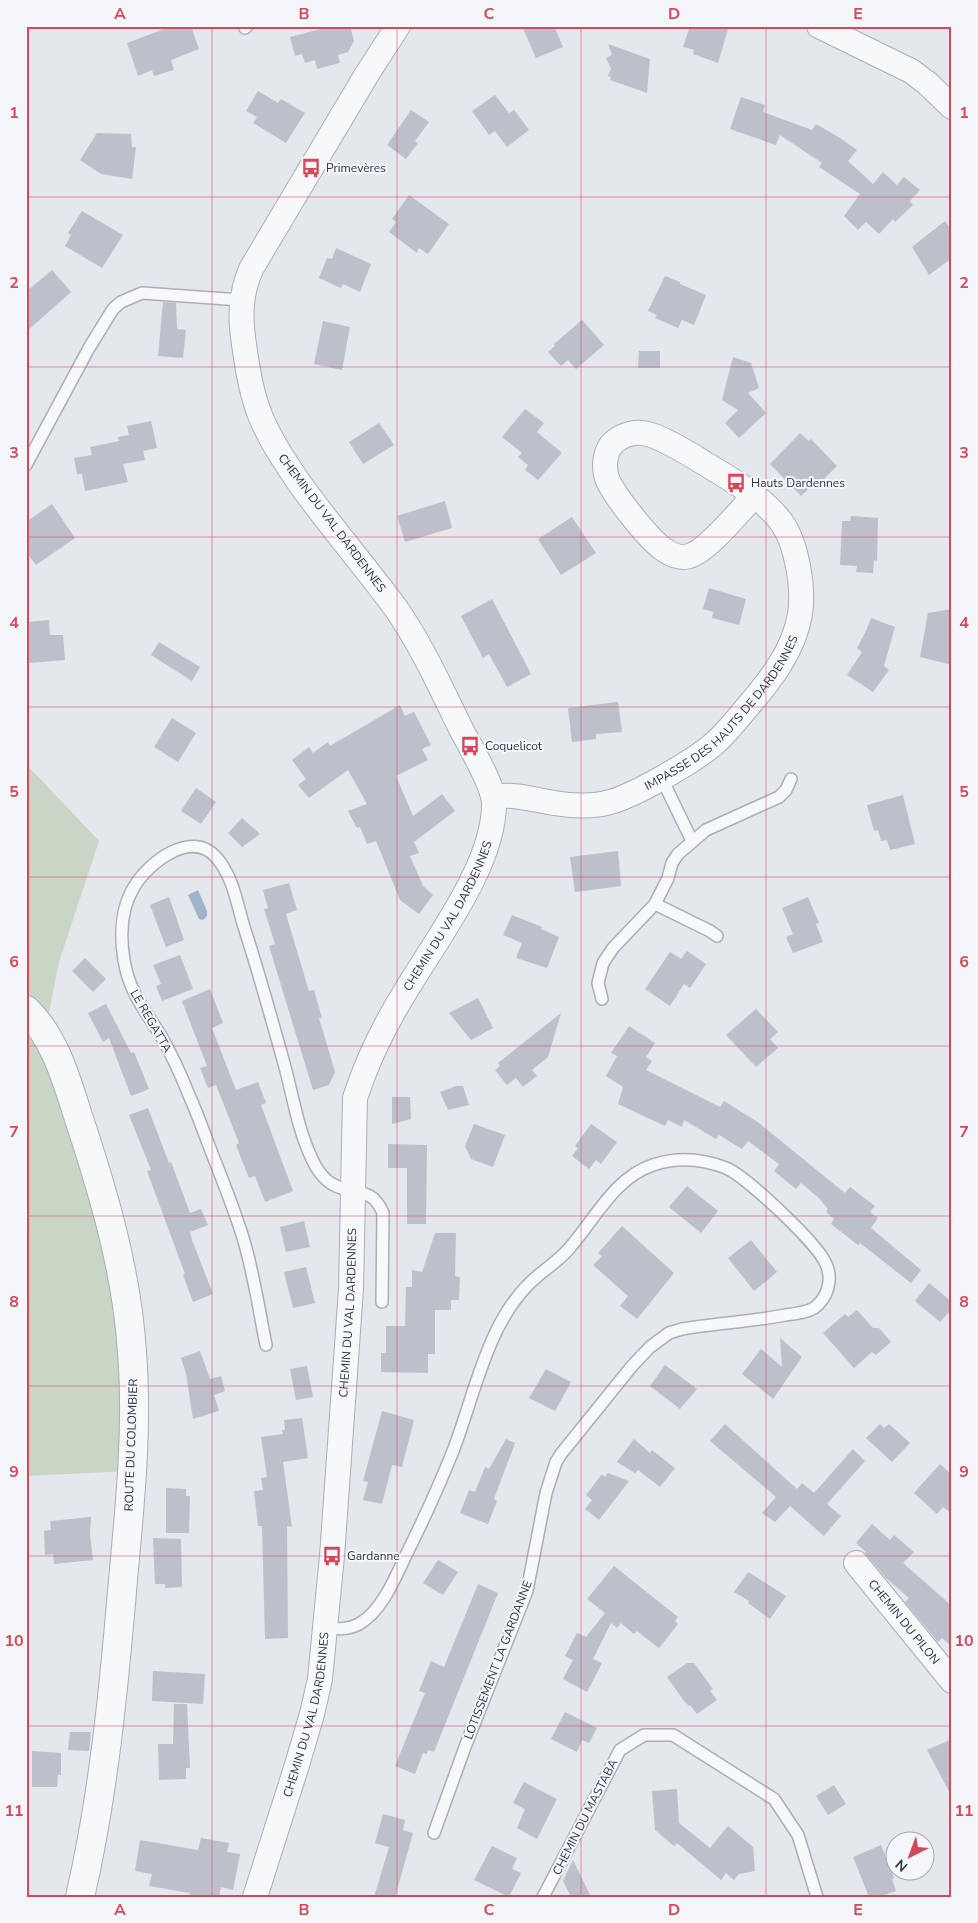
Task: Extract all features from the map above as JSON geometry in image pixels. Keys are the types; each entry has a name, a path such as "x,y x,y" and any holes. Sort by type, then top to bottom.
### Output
{"street":[{"name":"CHEMIN DU VAL DARDENNES","path":"255,1897 312,1714 320,1679 350,1299 355,1098 362,1077 388,1021 474,877 490,839 493,823 494,797 483,771 408,626 306,492 270,438 260,416 251,388 242,333 241,300 244,284 251,268 367,74 398,26"},
{"path":"819,26 911,71 927,83 952,107"},
{"name":"IMPASSE DES HAUTS DE DARDENNES","path":"494,797 514,795 556,804 608,803 622,799 714,744 730,728 771,678 793,640 800,612 800,581 792,547 782,524 773,512 754,496 682,450 650,434 625,434 610,446 606,453 605,465 606,477 612,490 654,542 665,551 677,556 688,557 705,547 754,496"},
{"name":"ROUTE DU COLOMBIER","path":"26,1010 49,1041 57,1057 101,1185 125,1293 132,1350 134,1426 131,1488 119,1629 104,1762 92,1844 80,1897"},
{"name":"CHEMIN DU PILON","path":"856,1563 952,1681"}],"lane":[{"path":"26,465 85,356 117,305 128,298 142,293 241,300"},
{"path":"661,777 692,841"},
{"path":"602,999 598,983 603,963 613,948 655,904 668,878 672,863 678,854 706,830 780,797 791,779"},
{"name":"LE REGATTA","path":"266,1345 244,1241 230,1202 188,1091 161,1036 135,997 124,959 123,921 126,904 132,890 149,868 171,853 184,848 195,847 215,855 229,877 311,1158 317,1169 330,1183 337,1187 368,1195 379,1204 383,1214 382,1302"},
{"path":"655,904 717,936"},
{"name":"LOTISSEMENT LA GARDANNE","path":"325,1628 350,1628 360,1623 380,1604 396,1576 440,1484 489,1346 510,1309 519,1294 538,1275 566,1252 606,1202 622,1184 635,1174 654,1165 690,1159 728,1168 764,1196 826,1262 830,1278 829,1284 822,1300 814,1308 805,1312 768,1319 682,1329 661,1338 632,1366 561,1454 556,1462 546,1493 527,1590 465,1747 434,1833"},
{"name":"CHEMIN DU MASTABA","path":"543,1897 620,1750 644,1734 673,1735 774,1799 798,1835 817,1897"}],"green space":[{"path":"26,764 99,841 59,962 44,1037 105,1204 130,1471 26,1476"}],"water":[{"path":"198,890 207,911 207,916 203,920 199,919 188,895"}],"building":[{"path":"172,26 191,26 199,49 171,60 174,70 154,76 152,70 138,76 127,43"},
{"path":"332,26 350,26 354,41 348,52 338,55 340,63 317,69 315,60 305,63 302,54 295,56 290,37"},
{"path":"522,26 554,26 563,47 536,58"},
{"path":"690,26 729,26 718,63 693,54 694,50 683,47"},
{"path":"608,44 650,59 647,93 610,80 611,77 608,76 611,69 606,58 612,55"},
{"path":"258,91 278,103 281,99 305,113 286,143 253,123 257,117 246,111"},
{"path":"495,95 509,113 514,110 529,130 507,147 495,131 489,135 472,111"},
{"path":"741,97 765,105 763,112 812,130 816,124 840,138 857,150 848,161 873,184 883,172 897,185 904,177 920,190 910,201 913,205 895,222 893,219 879,234 866,222 858,230 844,216 860,194 819,167 822,163 780,135 776,145 730,129"},
{"path":"411,110 429,122 415,141 418,143 406,159 387,145"},
{"path":"97,133 131,134 132,147 136,147 132,179 101,174 80,160"},
{"path":"409,195 449,224 428,254 419,248 417,253 389,232 396,222 392,219"},
{"path":"82,211 123,235 102,268 65,246 71,235 68,233"},
{"path":"945,221 952,231 952,258 929,275 912,247"},
{"path":"336,248 371,264 360,292 343,284 341,288 319,278 327,258 332,259"},
{"path":"52,270 71,292 26,332 26,292"},
{"path":"665,276 706,295 694,325 682,320 678,328 655,318 657,315 648,311"},
{"path":"163,302 176,303 177,329 186,330 183,358 158,356"},
{"path":"582,320 604,345 576,369 568,360 561,366 548,352 555,346 554,344"},
{"path":"323,321 350,327 342,370 314,364"},
{"path":"639,351 660,351 660,368 638,368"},
{"path":"733,357 751,363 759,388 748,393 766,413 739,438 725,423 738,410 722,400"},
{"path":"525,409 544,423 537,432 562,453 538,480 525,470 528,465 518,457 522,453 502,437"},
{"path":"151,421 157,448 143,451 145,460 123,464 128,482 85,491 82,474 77,474 74,458 92,455 90,447 119,441 118,437 129,435 127,426"},
{"path":"379,423 394,445 363,464 349,442"},
{"path":"800,433 809,441 811,439 837,466 815,488 813,485 801,496 770,464"},
{"path":"445,501 452,528 405,542 397,516"},
{"path":"52,504 75,538 36,565 26,552 26,522"},
{"path":"851,516 878,518 877,561 874,560 873,573 856,572 857,566 840,565 842,521 850,521"},
{"path":"572,517 596,553 561,575 538,539"},
{"path":"709,588 746,599 739,625 712,618 713,612 703,609"},
{"path":"492,599 531,674 507,687 489,654 483,658 461,616"},
{"path":"952,609 952,665 920,657 928,613"},
{"path":"871,618 895,627 884,666 889,670 873,692 847,675 862,652 857,648"},
{"path":"49,620 50,635 63,635 65,660 29,663 26,622"},
{"path":"159,642 200,667 192,681 151,655"},
{"path":"618,702 622,732 596,734 596,739 572,742 568,708"},
{"path":"400,705 405,716 414,712 431,745 422,749 428,760 396,776 413,816 442,794 455,811 414,842 419,853 410,856 423,886 433,895 419,914 400,900 376,841 367,844 360,827 357,828 348,811 367,804 348,770 309,798 298,785 306,779 292,760 309,747 313,753 328,742 330,746"},
{"path":"172,718 196,733 178,762 154,747"},
{"path":"196,788 216,802 201,824 181,811"},
{"path":"903,795 915,844 890,850 887,840 881,841 878,830 874,831 867,805"},
{"path":"242,818 260,834 242,847 228,833"},
{"path":"618,851 621,886 575,892 570,857"},
{"path":"289,883 297,910 286,914 309,991 314,990 322,1018 319,1018 335,1072 329,1085 313,1090 269,946 275,944 264,909 268,908 263,890"},
{"path":"169,897 184,940 166,947 150,905"},
{"path":"808,897 819,923 816,924 823,942 793,953 786,937 793,934 782,908"},
{"path":"512,915 542,927 541,929 559,937 547,968 516,958 522,943 503,935"},
{"path":"687,951 706,964 690,988 684,984 670,1006 645,989 670,952 681,959"},
{"path":"180,955 193,989 162,1001 156,986 161,984 153,965"},
{"path":"85,958 106,979 93,992 72,971"},
{"path":"210,989 223,1023 212,1028 236,1090 258,1082 266,1103 261,1105 293,1191 265,1202 255,1176 249,1178 236,1145 239,1143 216,1085 208,1088 200,1068 207,1066 182,1001"},
{"path":"478,998 493,1028 471,1040 449,1013"},
{"path":"106,1004 131,1053 134,1052 149,1089 131,1096 109,1038 103,1042 88,1013"},
{"path":"756,1009 778,1032 770,1039 778,1048 756,1067 726,1035"},
{"path":"561,1013 548,1057 532,1070 537,1076 523,1087 516,1078 507,1085 495,1070 500,1066 498,1063"},
{"path":"629,1026 655,1043 646,1057 652,1061 646,1070 720,1107 724,1101 759,1123 845,1193 850,1187 875,1206 870,1212 878,1218 871,1228 921,1270 911,1283 860,1243 858,1245 831,1224 834,1219 826,1212 828,1209 819,1198 801,1183 796,1189 774,1171 779,1164 748,1141 742,1149 719,1135 716,1139 684,1120 682,1127 668,1120 665,1126 618,1104 623,1087 606,1076 617,1056 611,1053"},
{"path":"456,1086 463,1086 469,1105 448,1110 440,1092"},
{"path":"392,1097 410,1097 411,1119 392,1124"},
{"path":"148,1108 190,1213 201,1209 208,1225 190,1232 213,1294 193,1302 183,1275 185,1274 147,1171 151,1170 129,1115"},
{"path":"474,1124 505,1135 493,1167 471,1159 465,1146"},
{"path":"591,1124 617,1142 601,1164 596,1160 589,1169 572,1156 578,1148 575,1146"},
{"path":"388,1144 427,1145 426,1224 407,1224 407,1168 388,1168"},
{"path":"687,1186 718,1211 701,1233 669,1207"},
{"path":"304,1221 310,1247 286,1252 280,1227"},
{"path":"622,1226 674,1273 637,1319 620,1306 628,1296 593,1265 602,1256 598,1253"},
{"path":"435,1233 456,1233 455,1276 460,1277 459,1300 451,1300 451,1310 435,1310 435,1354 428,1354 428,1373 381,1372 381,1353 386,1353 386,1326 405,1326 406,1287 412,1287 412,1270 422,1272"},
{"path":"751,1240 777,1272 754,1291 728,1258"},
{"path":"306,1267 315,1303 293,1308 284,1272"},
{"path":"929,1283 952,1302 952,1309 940,1322 915,1301"},
{"path":"857,1310 873,1328 879,1328 891,1342 876,1355 872,1352 854,1368 823,1333 845,1314 848,1317"},
{"path":"780,1338 802,1357 773,1399 742,1374 761,1349 782,1367"},
{"path":"200,1351 210,1379 221,1376 225,1391 214,1395 219,1411 193,1419 186,1374 181,1358"},
{"path":"665,1365 697,1389 680,1409 650,1386"},
{"path":"307,1366 313,1397 296,1400 290,1369"},
{"path":"546,1369 571,1382 555,1411 529,1398"},
{"path":"382,1411 414,1420 402,1467 392,1465 382,1504 363,1500 368,1482 363,1481"},
{"path":"302,1418 308,1458 283,1462 292,1527 287,1526 288,1638 265,1639 262,1526 258,1526 254,1491 263,1490 261,1478 267,1477 261,1437 283,1434 282,1430 285,1430 284,1420"},
{"path":"725,1424 797,1489 802,1483 814,1493 853,1449 865,1461 827,1504 841,1516 824,1536 790,1506 775,1522 762,1513 776,1497 710,1441"},
{"path":"880,1424 884,1428 889,1424 910,1443 892,1462 866,1438"},
{"path":"506,1439 515,1443 494,1499 497,1501 488,1524 460,1513 469,1490 475,1492 485,1467 489,1469"},
{"path":"634,1439 650,1453 652,1450 675,1468 660,1487 638,1470 635,1473 617,1462"},
{"path":"940,1464 952,1475 952,1514 943,1507 937,1514 914,1493"},
{"path":"608,1473 629,1481 599,1520 585,1509 592,1500 586,1495 602,1474 605,1477"},
{"path":"166,1488 186,1489 186,1496 190,1496 189,1533 166,1533"},
{"path":"91,1517 90,1534 93,1560 54,1564 53,1554 45,1555 44,1531 51,1530 50,1521"},
{"path":"872,1524 890,1540 894,1535 914,1552 903,1563 952,1606 952,1647 942,1638 938,1642 905,1602 909,1598 886,1578 866,1552 856,1543"},
{"path":"153,1538 181,1539 182,1587 165,1588 165,1584 155,1584"},
{"path":"438,1560 458,1572 443,1595 423,1583"},
{"path":"614,1566 678,1617 675,1621 678,1624 659,1648 637,1631 634,1634 621,1623 617,1628 611,1623 593,1659 602,1663 587,1692 563,1679 573,1660 565,1656 577,1633 586,1637 605,1613 587,1599"},
{"path":"748,1572 786,1596 770,1619 748,1603 749,1601 734,1592"},
{"path":"478,1584 498,1593 434,1752 428,1750 427,1754 423,1753 415,1774 395,1766 425,1693 419,1691 431,1661 444,1667"},
{"path":"687,1663 694,1663 713,1689 710,1691 717,1700 697,1714 684,1701 667,1677"},
{"path":"153,1671 205,1674 203,1704 152,1701"},
{"path":"174,1704 187,1704 190,1768 186,1768 186,1779 159,1780 158,1744 173,1744"},
{"path":"565,1712 597,1728 589,1743 582,1740 577,1752 551,1739"},
{"path":"70,1732 91,1732 89,1751 68,1750"},
{"path":"952,1739 952,1797 927,1750"},
{"path":"32,1751 61,1753 61,1775 58,1775 57,1787 32,1787"},
{"path":"524,1782 557,1799 537,1839 517,1828 525,1809 513,1803"},
{"path":"834,1785 846,1804 828,1815 816,1796"},
{"path":"677,1789 679,1823 710,1848 728,1826 753,1847 755,1871 739,1874 734,1880 726,1873 721,1880 677,1843 674,1846 655,1830 652,1791"},
{"path":"383,1814 405,1820 403,1830 413,1833 395,1897 374,1897 389,1847 375,1843"},
{"path":"201,1838 229,1843 227,1852 240,1854 233,1890 221,1887 219,1897 189,1897 190,1893 149,1886 152,1874 135,1871 140,1840 198,1850"},
{"path":"881,1845 886,1858 886,1880 892,1880 896,1891 879,1897 869,1897 853,1857"},
{"path":"492,1846 517,1858 512,1869 521,1873 509,1897 474,1880"},
{"path":"573,1860 591,1897 571,1897 563,1881"}],"place":[{"name":"Primevères","path":"311,168"},
{"name":"Hauts Dardennes","path":"736,483"},
{"name":"Coquelicot","path":"470,746"},
{"name":"Gardanne","path":"332,1556"}]}
